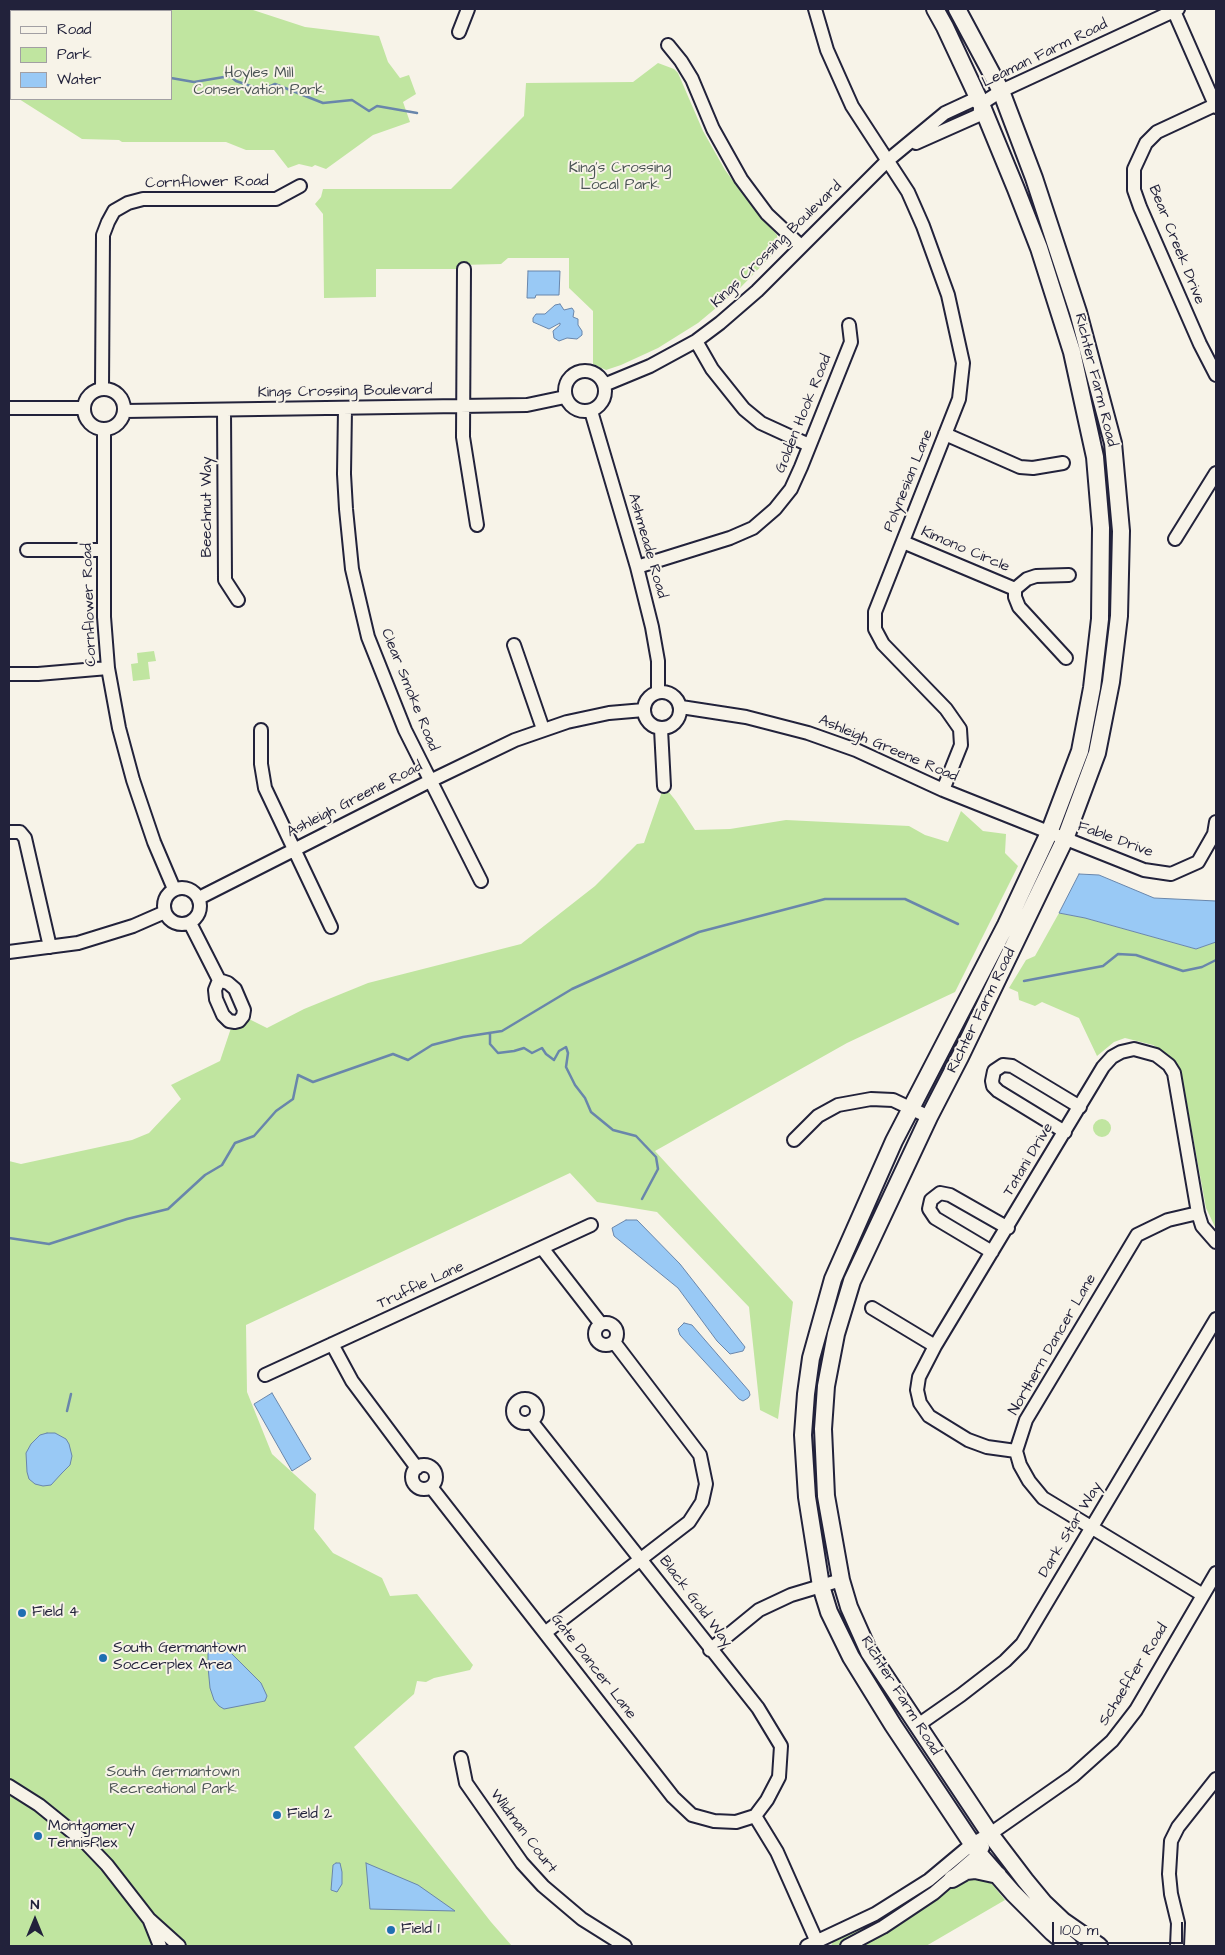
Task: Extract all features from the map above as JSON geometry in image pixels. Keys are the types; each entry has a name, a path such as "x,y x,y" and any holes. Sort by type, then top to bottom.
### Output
{"main road":[{"name":"Richter Farm Road","path":"934,9 946,27 981,104 1016,189 1042,258 1072,352 1096,466 1102,528 1100,619 1092,688 1080,751 1049,833 1006,925 868,1196 833,1279 811,1358 806,1394 804,1435 807,1497 821,1586 829,1612 851,1657 893,1725 976,1849 1052,1932 1069,1946"},
{"name":"Richter Farm Road","path":"957,9 1001,91 1034,178 1078,312 1113,443 1121,531 1119,616 1111,682 1096,753 1065,839 960,1057 928,1117 852,1281 836,1334 826,1386 823,1429 826,1496 841,1580 849,1607 869,1652 990,1834 1044,1903 1063,1921 1099,1946"},
{"path":"952,1879 966,1871 975,1870 998,1875"}],"street":[{"path":"459,32 468,9"},
{"name":"Polynesian Lane","path":"815,9 827,50 852,106 908,192 923,226 948,295 963,363 959,400 875,612 875,630 883,644 946,709 960,729 962,745 943,790"},
{"path":"1175,9 1216,106"},
{"name":"Leaman Farm Road","path":"981,104 1001,91 1175,9"},
{"path":"668,45 682,61 692,79 712,129 741,178 767,214 801,246"},
{"name":"Kings Crossing Boulevard","path":"604,384 650,366 696,341 757,291 887,161 917,142 979,116 981,104"},
{"name":"Bear Creek Drive","path":"1216,106 1157,132 1146,143 1134,169 1134,190 1140,207 1200,344 1216,375"},
{"name":"Cornflower Road","path":"102,388 103,235 114,211 128,203 143,199 276,199 300,186"},
{"path":"464,269 463,437 476,525"},
{"name":"Golden Hook Road","path":"637,567 730,538 753,528 775,509 791,489 851,342 849,325"},
{"path":"696,341 717,376 744,409 761,423 809,445"},
{"path":"589,371 601,378 604,384 604,397 601,403 591,411 578,410 572,407 565,396 566,383 576,373 589,371"},
{"path":"102,388 111,389 119,394 124,402 125,411 118,424 104,429 94,426 86,418 84,408 89,395 102,388"},
{"name":"Kings Crossing Boulevard","path":"125,411 527,405 565,396"},
{"path":"9,408 84,408"},
{"name":"Clear Smoke Road","path":"345,408 344,474 352,569 368,637 405,730 481,881"},
{"name":"Beechnut Way","path":"224,410 225,580 238,600"},
{"name":"Ashmeade Road","path":"591,411 637,567 652,627 658,661 658,692"},
{"name":"Cornflower Road","path":"104,429 104,617 108,668 119,728 133,780 154,842 174,889"},
{"path":"946,434 1020,467 1033,468 1063,463"},
{"path":"1175,539 1216,473"},
{"name":"Kimono Circle","path":"903,542 1015,588"},
{"path":"27,550 103,550"},
{"name":"Kimono Circle","path":"1015,588 1027,579 1036,576 1069,575"},
{"name":"Kimono Circle","path":"1015,588 1015,597 1019,607 1066,658"},
{"path":"514,646 543,729"},
{"path":"9,674 38,674 108,668"},
{"path":"658,692 668,693 676,698 680,707 680,716 670,727 661,729 650,724 645,716 644,705 648,698 658,692"},
{"name":"Ashleigh Greene Road","path":"680,707 746,717 808,733 856,750 943,790 1065,839"},
{"name":"Ashleigh Greene Road","path":"199,898 515,740 543,729 609,713 644,710"},
{"path":"661,729 664,786"},
{"path":"260,730 261,764 265,788 331,927"},
{"name":"Fable Drive","path":"1065,839 1144,870 1171,874 1198,862 1214,834 1216,822"},
{"path":"9,832 20,832 25,838 50,947"},
{"path":"186,888 199,898 201,909 195,920 190,923 178,924 168,918 164,907 166,896 174,889 186,888"},
{"path":"9,952 78,943 133,926 165,912"},
{"path":"190,923 219,980"},
{"name":"Tatani Drive","path":"1016,1451 987,1447 968,1440 929,1416 920,1403 917,1390 919,1377 935,1346 1008,1228 1103,1067 1112,1057 1121,1052 1134,1049 1145,1051 1163,1060 1174,1073 1198,1213 1202,1226 1216,1242"},
{"path":"1064,1132 998,1091 993,1086 994,1071 1003,1065 1012,1066 1080,1107"},
{"path":"794,1140 818,1116 838,1105 870,1099 893,1100 928,1117"},
{"path":"992,1252 935,1218 929,1209 931,1200 936,1194 950,1195 1008,1228"},
{"name":"Northern Dancer Lane","path":"1016,1451 1026,1420 1137,1235 1168,1220 1198,1213"},
{"name":"Truffle Lane","path":"265,1375 591,1225"},
{"path":"542,1248 601,1324 595,1333 597,1340 604,1345 614,1342 700,1455 706,1484 702,1502 689,1522 546,1632"},
{"path":"872,1308 935,1346"},
{"name":"Dark Star Way","path":"918,1725 1005,1661 1022,1644 1216,1319"},
{"name":"Gate Dancer Lane","path":"332,1344 352,1381 417,1468 413,1474 414,1483 422,1489 431,1487 673,1797 692,1815 714,1821 736,1822 755,1816"},
{"name":"Black Gold Way","path":"531,1421 642,1559 710,1650 758,1708 781,1746 779,1777 767,1800 755,1816"},
{"path":"1016,1451 1020,1465 1029,1481 1043,1498 1203,1595"},
{"name":"Schaeffer Road","path":"848,1946 891,1922 952,1879 990,1834 1072,1776 1112,1741 1136,1710 1216,1573"},
{"path":"710,1650 759,1610 791,1595 841,1580"},
{"name":"Wildman Court","path":"461,1758 466,1783 543,1886 582,1919 626,1946"},
{"path":"1177,1946 1178,1923 1171,1894 1169,1874 1171,1841 1178,1827 1216,1779"},
{"path":"9,1786 39,1805 86,1843 107,1865 149,1919 179,1946"},
{"path":"755,1816 777,1852 812,1944"},
{"name":"Schaeffer Road","path":"812,1944 851,1927 901,1899 976,1849"},
{"path":"149,1919 160,1946"}],"green space":[{"name":"Hoyles Mill Conservation Park","path":"9,9 250,9 305,27 379,36 388,62 400,78 409,75 416,94 403,102 410,122 373,135 326,169 315,165 312,167 299,164 288,168 274,150 246,150 226,142 122,142 119,140 82,139 21,100 172,100 172,10 10,10 9,92"},
{"name":"King's Crossing Local Park","path":"658,63 674,69 678,73 703,131 725,170 777,235 778,249 740,288 698,323 658,348 621,365 606,370 593,364 593,311 569,288 569,258 508,258 501,264 461,265 460,269 376,269 376,297 324,298 323,214 315,204 321,197 323,189 451,189 524,116 526,83 633,82"},
{"path":"154,651 156,661 148,662 150,679 133,681 131,664 138,663 137,653"},
{"name":"South Germantown Recreational Park","path":"664,786 695,830 730,829 786,820 909,826 925,835 948,842 961,811 983,831 1006,834 1005,853 1018,866 955,992 847,1043 655,1151 793,1302 778,1419 760,1410 749,1307 657,1212 597,1202 570,1173 246,1325 247,1392 272,1454 316,1494 314,1529 333,1553 382,1578 390,1596 417,1594 473,1665 470,1670 434,1678 426,1682 417,1681 414,1694 354,1747 491,1922 512,1946 9,1946 9,1161 21,1164 132,1140 149,1133 181,1099 171,1085 220,1061 233,1022 243,1016 267,1028 304,1009 368,983 521,944 595,886 637,844 644,843"},
{"path":"1059,913 1085,918 1196,949 1216,942 1216,1229 1206,1208 1183,1083 1173,1061 1153,1045 1125,1038 1114,1042 1097,1056 1079,1018 1042,1002 1035,1006 1019,1000 1018,992 1009,988 1026,960 1035,956"},
{"path":"1102,1119 1108,1122 1111,1128 1108,1134 1102,1137 1096,1134 1093,1128 1096,1122"},
{"path":"979,1868 1005,1900 926,1946 831,1946 835,1936"}],"water":[{"path":"528,271 560,271 559,295 536,295 535,298 527,298"},
{"path":"560,304 564,310 572,308 574,311 573,317 578,319 582,335 577,339 567,338 559,341 554,338 553,331 560,323 549,329 533,322 536,314 545,314 555,305"},
{"path":"1079,874 1099,875 1154,898 1216,901 1216,942 1196,949 1085,918 1059,913"},
{"path":"626,1220 637,1220 680,1264 745,1347 743,1351 730,1354 717,1341 678,1288 614,1236 612,1228"},
{"path":"684,1323 692,1325 749,1391 750,1395 748,1398 743,1401 739,1399 680,1335 678,1329"},
{"path":"272,1393 311,1459 292,1471 254,1404"},
{"path":"55,1433 66,1439 72,1456 70,1465 51,1485 43,1486 35,1484 29,1479 26,1453 31,1444 40,1435"},
{"path":"215,1641 228,1650 261,1683 267,1696 265,1701 224,1709 214,1700 210,1688 208,1652 209,1646"},
{"path":"340,1863 342,1872 342,1884 337,1892 331,1890 333,1865"},
{"path":"366,1863 418,1885 455,1911 370,1909"}],"waterway":[{"path":"172,78 194,82 230,76 236,81 262,90 275,84 323,103 352,100 369,111 377,106 417,113"},
{"path":"9,1238 49,1244 127,1219 168,1209 205,1175 222,1165 235,1143 254,1136 276,1111 293,1099 298,1075 313,1082 393,1054 408,1060 432,1045 463,1037 502,1031 572,989 699,932 825,899 905,899 958,924"},
{"path":"1024,981 1103,966 1118,954 1136,955 1183,971 1202,967 1216,960"},
{"path":"490,1033 490,1044 498,1053 524,1048 532,1053 542,1048 554,1060 559,1051 566,1047 568,1053 566,1067 575,1085 585,1098 591,1112 613,1130 636,1136 656,1157 658,1169 642,1199"},
{"path":"67,1411 71,1394"}],"place":[{"name":"Field 4","path":"22,1613"},
{"name":"South Germantown Soccerplex Area","path":"103,1658"},
{"name":"Field 2","path":"277,1815"},
{"name":"Montgomery TennisPlex","path":"38,1836"},
{"name":"Field 1","path":"391,1930"}]}
